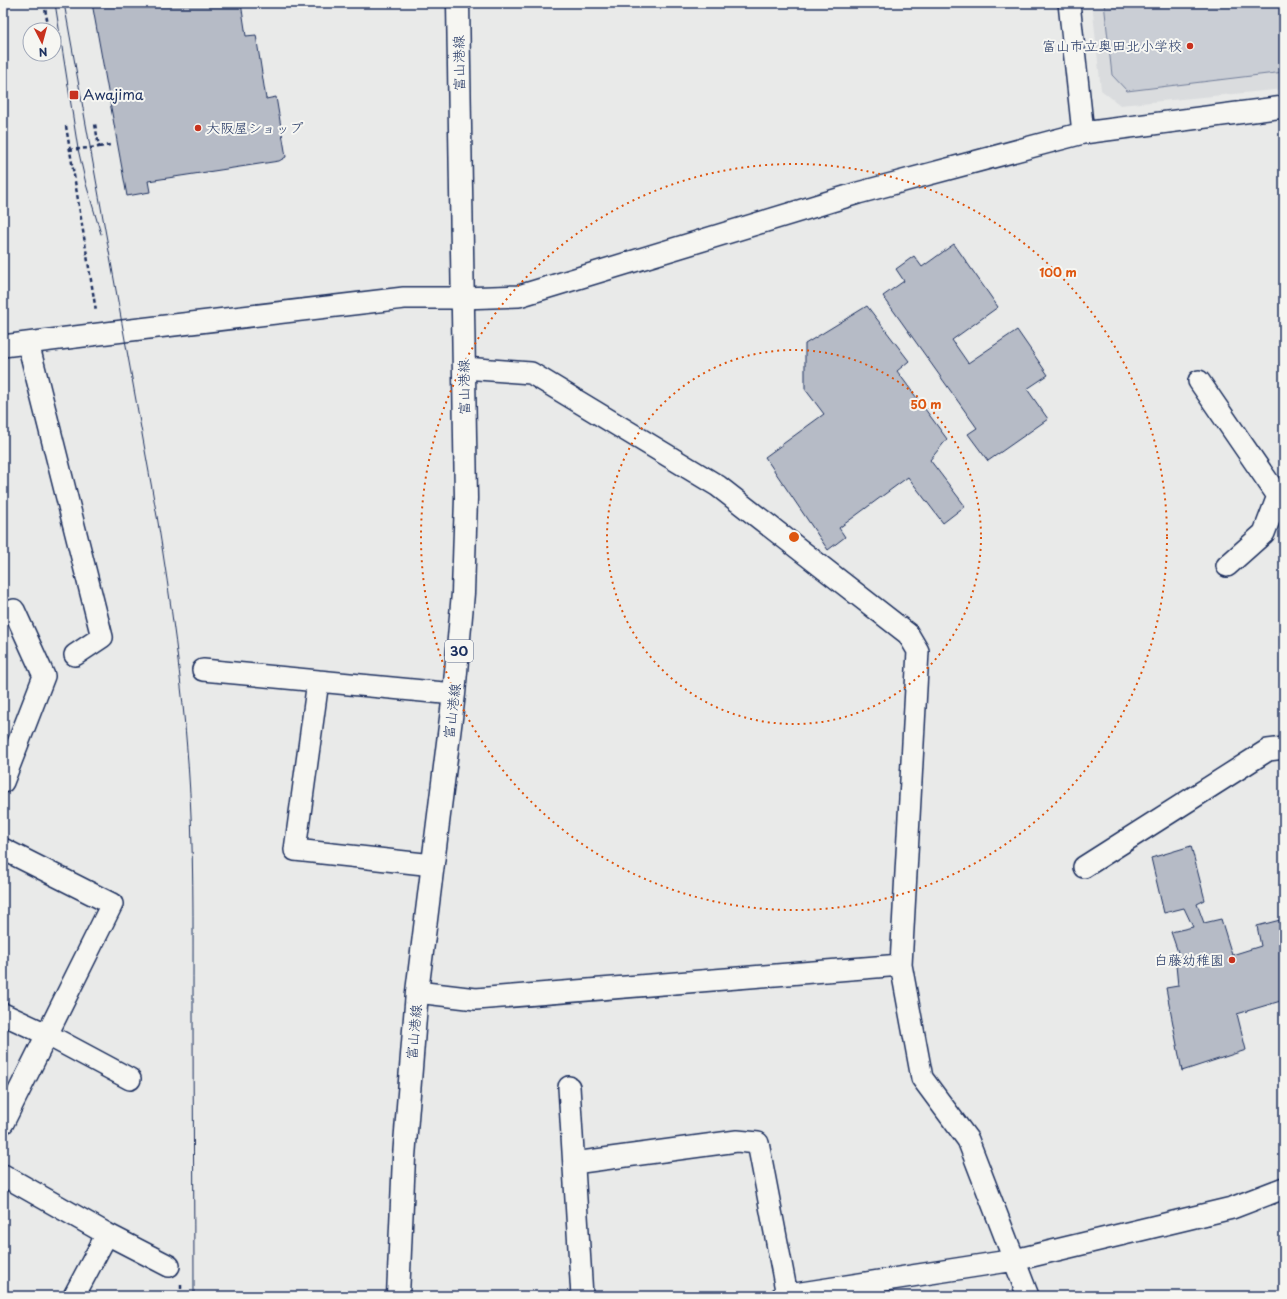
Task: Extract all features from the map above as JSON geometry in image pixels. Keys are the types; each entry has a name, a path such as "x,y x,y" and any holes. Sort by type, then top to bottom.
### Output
{"main road":[{"name":"富山港線","path":"398,1296 404,1157 417,992 454,694 463,593 466,498 458,3"}],"street":[{"path":"1069,3 1083,133"},
{"path":"3,346 404,298 519,296 858,193 1083,133 1284,107"},
{"path":"28,343 102,637 75,655"},
{"path":"464,368 531,373 718,486 908,634 918,651 901,966 922,1078 968,1140 1028,1296"},
{"path":"1199,381 1281,494 1264,533 1227,566"},
{"path":"3,614 14,610 44,676 3,782"},
{"path":"203,670 454,694"},
{"path":"318,681 294,850 433,865"},
{"path":"1084,867 1268,750 1284,748"},
{"path":"3,849 112,904 3,1123"},
{"path":"417,992 476,999 901,966"},
{"path":"3,1014 46,1034 130,1079"},
{"path":"569,1087 582,1296"},
{"path":"574,1163 736,1142 758,1143 784,1296 882,1289 1015,1260 1232,1208 1284,1188"},
{"path":"3,1175 107,1234 169,1266"},
{"path":"74,1296 107,1234"}],"path":[{"path":"44,3 48,22"},
{"path":"95,124 99,147"},
{"path":"66,126 100,334"},
{"path":"70,150 110,145"}],"shaded area":[{"name":"富山市立奥田北小学校","path":"1092,3 1284,3 1284,89 1120,105 1101,90"},
{"name":"富山市立奥田北小学校","path":"1104,3 1284,3 1284,72 1127,91 1112,75"}],"building":[{"name":"大阪屋ショップ","path":"92,3 241,3 246,36 256,35 266,99 276,97 286,157 279,161 148,181 150,192 127,196"},
{"path":"954,244 998,307 952,340 968,363 1017,330 1048,375 1027,389 1048,419 988,461 968,434 977,428 883,296 904,281 896,269 914,256 922,267"},
{"path":"867,306 909,361 897,371 947,439 930,460 965,506 943,523 908,477 839,528 845,537 828,550 765,457 824,414 805,389 805,344"},
{"name":"白藤幼稚園","path":"1191,846 1205,900 1197,904 1204,923 1221,919 1232,955 1261,946 1257,926 1284,919 1284,1000 1237,1014 1246,1050 1182,1071 1166,988 1178,986 1176,965 1182,964 1171,932 1193,927 1184,908 1164,913 1151,858"}],"tram line":[{"path":"55,3 78,149 86,184 101,234"},
{"path":"64,3 158,522 172,612 183,702 190,792 192,854 194,1296"}],"place":[{"name":"富山市立奥田北小学校","path":"1190,46"},
{"name":"Awajima","path":"74,95"},
{"name":"大阪屋ショップ","path":"198,128"},
{"name":"白藤幼稚園","path":"1232,960"}]}
